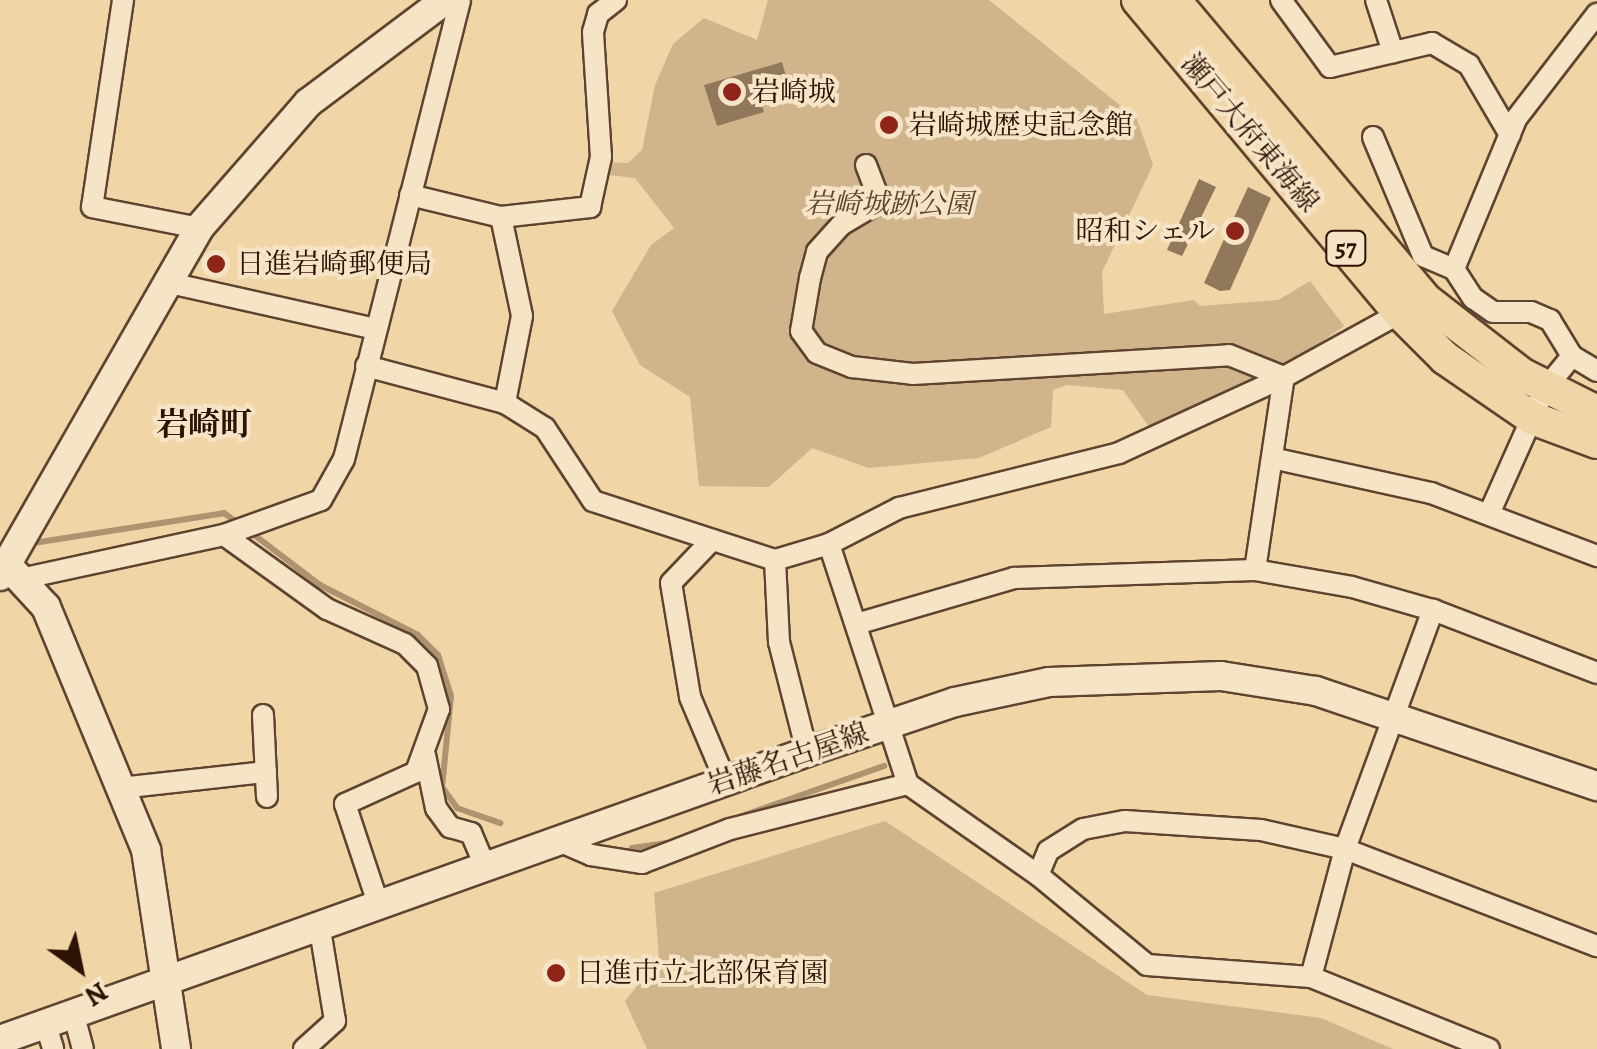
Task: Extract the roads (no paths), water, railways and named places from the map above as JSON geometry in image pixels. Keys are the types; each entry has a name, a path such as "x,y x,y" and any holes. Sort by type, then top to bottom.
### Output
{"main road":[{"path":"176,1049 146,850 46,607 15,564 164,282 199,228 308,103 445,0"},
{"name":"瀬戸大府東海線","path":"1138,0 1400,313 1476,382 1539,403 1597,412"},
{"name":"瀬戸大府東海線","path":"1174,0 1427,301 1539,403 1597,442"},
{"name":"岩藤名古屋線","path":"0,1040 49,1035 73,1012 377,900 807,752 892,724 1049,682 1143,675 1221,676 1316,691 1394,714 1597,786"}],"street":[{"path":"123,0 92,207 199,228"},
{"path":"15,564 230,533 321,500 344,459 460,0"},
{"path":"410,194 501,217 590,207 601,157 592,32 598,14 616,0"},
{"path":"1281,0 1330,68 1432,43 1469,65 1510,136"},
{"path":"1376,0 1393,52"},
{"path":"1454,269 1510,136 1536,88 1595,23"},
{"path":"1373,138 1423,256 1454,269 1473,298 1493,312 1531,312 1550,320 1572,356 1597,372"},
{"path":"866,166 880,202 841,225 817,252 810,278 801,331 817,353 852,367 913,374 1230,355 1284,377"},
{"path":"501,217 522,316 505,403"},
{"path":"164,282 375,329"},
{"path":"366,366 505,403 545,428 593,501 775,560 829,544 898,508 1119,453 1284,377 1400,313"},
{"path":"1489,514 1539,403 1572,356"},
{"path":"1255,570 1276,459 1284,377"},
{"path":"1276,459 1431,493 1597,556"},
{"path":"230,533 327,609 405,644 426,666 439,709 416,772 345,804 377,900"},
{"path":"712,540 671,582 690,696 726,780"},
{"path":"829,544 892,724 908,784 1038,875 1147,965 1310,978 1489,1049"},
{"path":"775,560 779,642 807,752"},
{"path":"856,624 1014,578 1255,570 1433,610 1597,673"},
{"path":"1310,978 1345,848 1433,610"},
{"path":"263,715 267,796"},
{"path":"425,755 436,808 450,826 472,833 484,863"},
{"path":"120,788 266,772"},
{"path":"554,839 591,855 642,863 730,830 908,784"},
{"path":"1038,875 1048,851 1084,829 1125,821 1261,830 1345,848 1597,946"},
{"path":"304,1049 335,1021 319,923"},
{"path":"73,1012 82,1049"}],"waterway":[{"path":"27,544 224,513 239,524"},
{"path":"249,531 320,585 418,635 438,655 451,696 442,787 457,808 500,823"},
{"path":"739,817 884,766"},
{"path":"632,848 666,843"}],"place":[{"name":"岩崎城","path":"732,92"},
{"name":"岩崎城歴史記念館","path":"889,125"},
{"name":"昭和シェル","path":"1235,231"},
{"name":"日進岩崎郵便局","path":"216,264"},
{"name":"日進市立北部保育園","path":"556,973"}],"district":[{"name":"岩崎町","path":"204,424"}],"park label":[{"name":"岩崎城跡公園","path":"889,204"}]}
